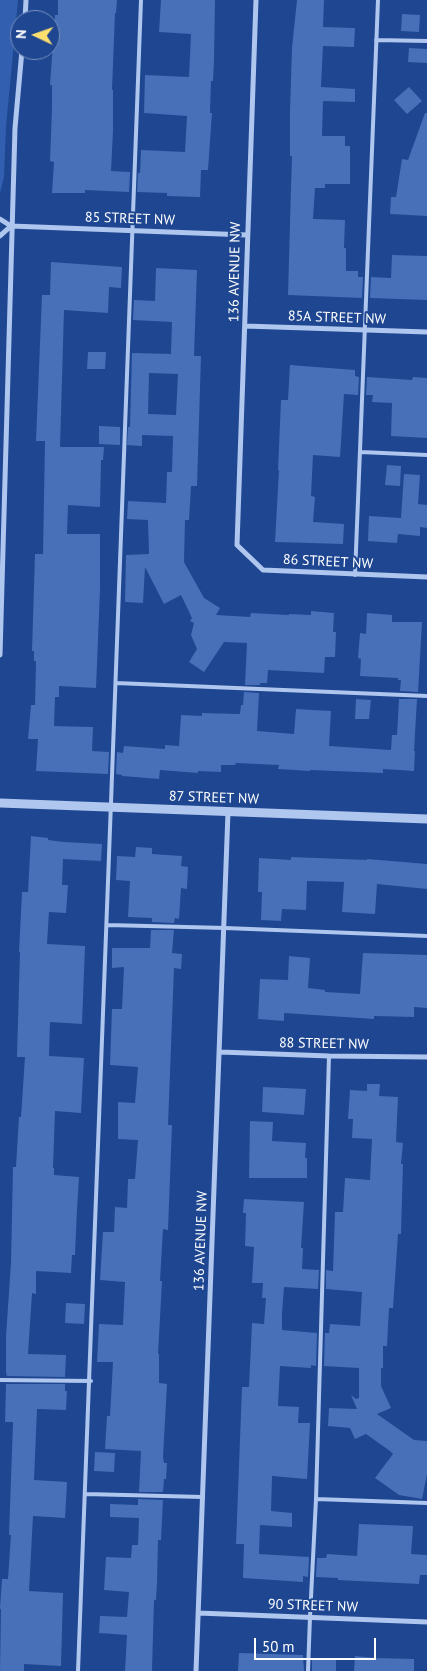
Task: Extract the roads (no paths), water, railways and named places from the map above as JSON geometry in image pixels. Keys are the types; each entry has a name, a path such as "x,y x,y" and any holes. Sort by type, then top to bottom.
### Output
{"street":[{"name":"136 AVENUE NW","path":"237,545 256,0"},
{"path":"0,655 11,226 15,128 21,60"},
{"path":"0,219 11,226"},
{"name":"85 STREET NW","path":"11,226 247,235"},
{"path":"0,236 11,226"},
{"name":"85A STREET NW","path":"245,326 427,332"},
{"name":"86 STREET NW","path":"237,545 263,570 427,577"},
{"name":"87 STREET NW","path":"0,803 427,819"},
{"name":"136 AVENUE NW","path":"196,1671 228,812"},
{"name":"88 STREET NW","path":"220,1052 427,1057"},
{"name":"90 STREET NW","path":"198,1613 427,1622"}],"lane":[{"path":"78,1671 91,1381 131,230 141,0"},
{"path":"355,575 378,0"},
{"path":"376,40 427,41"},
{"path":"361,452 427,456"},
{"path":"116,683 427,696"},
{"path":"108,925 427,936"},
{"path":"308,1671 316,1499 329,1056"},
{"path":"0,1380 91,1381"},
{"path":"86,1494 203,1497"},
{"path":"316,1499 427,1503"}]}
